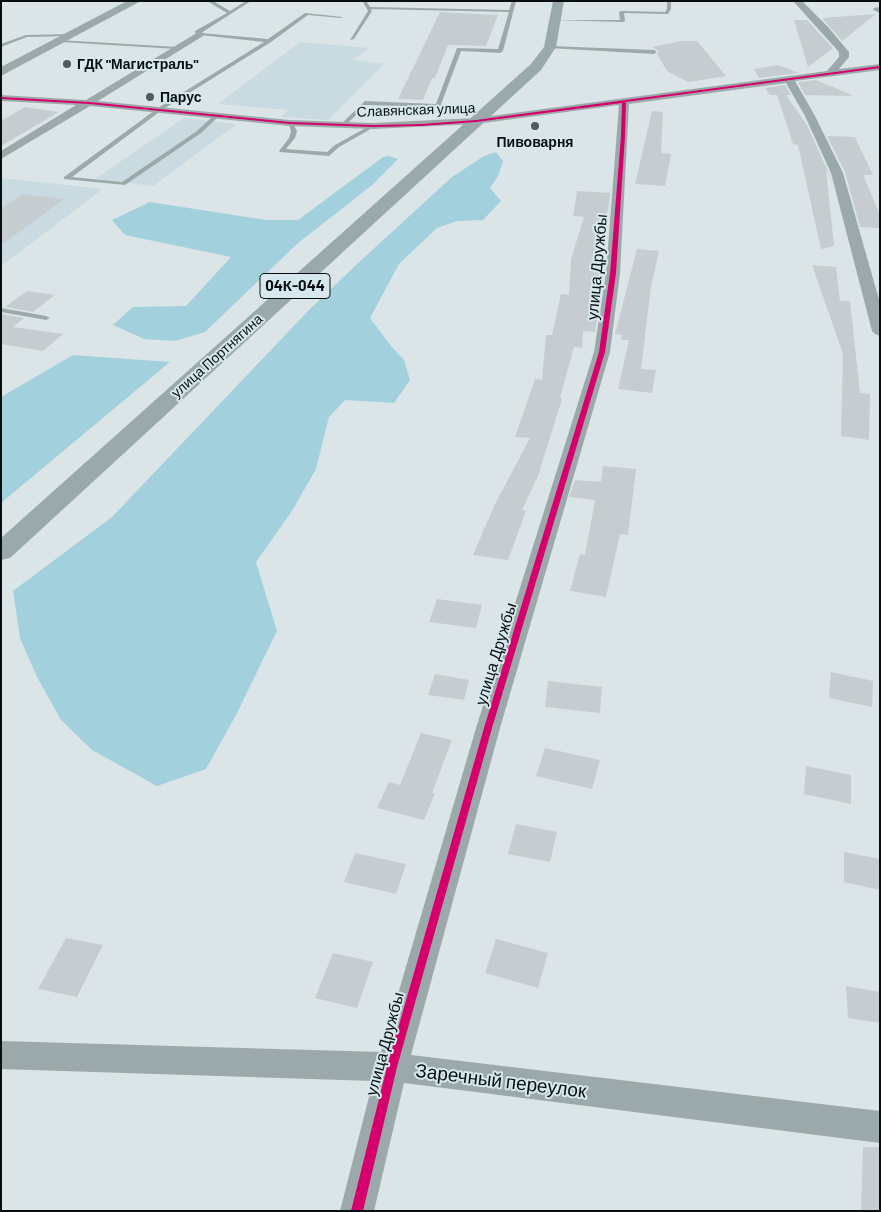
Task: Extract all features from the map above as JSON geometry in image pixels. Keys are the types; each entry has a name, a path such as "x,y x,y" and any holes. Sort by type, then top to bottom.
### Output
{"main road":[{"name":"улица Портнягина","path":"1,552 476,121 512,99 550,47 559,1"}],"street":[{"path":"1,72 136,1"},
{"path":"796,1 825,29 844,52 844,57 831,73"},
{"path":"1,156 200,34"},
{"name":"Славянская улица","path":"1,98 89,103 290,123 373,126 476,121 880,67"},
{"path":"789,79 810,116 837,173 880,331"},
{"name":"Славянская улица","path":"512,99 545,111"},
{"name":"улица Дружбы","path":"358,1211 392,1067 488,728 602,352 613,273 624,101"},
{"name":"Заречный переулок","path":"1,1055 392,1067 880,1127"}],"lane":[{"path":"209,1 230,14"},
{"path":"249,1 197,32 200,34 269,41"},
{"path":"352,39 370,11 364,1"},
{"path":"343,125 365,103 438,106 459,49 500,51 514,1"},
{"path":"555,20 622,21 621,12 666,13 669,9 669,1"},
{"path":"368,8 511,11"},
{"path":"216,116 199,132 124,184 66,178 160,110 269,41 307,14 340,17"},
{"path":"1,46 26,36 44,34 73,35"},
{"path":"61,41 178,48"},
{"path":"550,47 654,52"},
{"path":"290,123 294,131 292,138 282,151 329,154 338,146 373,126"},
{"path":"1,310 46,318"}],"shaded area":[{"path":"300,42 369,48 352,60 384,64 328,120 280,117 288,110 218,104"},
{"path":"184,118 237,124 153,186 95,179"},
{"path":"496,152 503,161 498,176 490,188 501,201 483,220 457,221 437,228 399,264 370,318 404,360 410,380 394,403 345,400 329,417 316,469 292,511 256,562 277,631 236,715 206,769 157,786 92,750 61,720 37,677 20,638 13,591 112,517 308,311 357,264 452,177 484,156"},
{"path":"388,156 398,159 372,185 297,244 205,332 175,341 144,339 113,325 133,307 186,306 231,257 125,235 112,220 150,202 266,220 298,220 383,157"},
{"path":"1,178 103,189 1,266"},
{"path":"73,355 170,362 1,503 1,397"}],"building":[{"path":"440,12 498,15 486,46 448,45 435,78 432,78 423,100 398,99"},
{"path":"876,14 842,41 822,18"},
{"path":"794,20 807,20 833,48 808,67"},
{"path":"681,41 697,41 726,76 688,82 667,71 657,54 659,51 652,47"},
{"path":"778,65 799,73 759,78 754,69"},
{"path":"816,80 852,96 805,95 798,82"},
{"path":"785,85 791,95 786,95 807,125 831,180 826,170 834,246 821,249 798,145 793,144 777,95 770,95 765,88"},
{"path":"25,107 59,112 1,146 1,121"},
{"path":"652,111 663,112 661,153 671,154 665,186 635,184"},
{"path":"827,136 855,137 873,175 863,175 880,215 880,228 860,227 845,172"},
{"path":"577,191 610,193 609,206 594,261 600,261 600,299 595,332 583,331 582,348 574,347 560,398 562,399 538,476 522,510 526,511 508,560 473,555 494,506 530,438 515,437 535,379 542,380 546,335 552,335 561,294 569,295 571,259 584,217 573,216"},
{"path":"23,194 64,199 1,245 1,209"},
{"path":"637,249 659,251 651,287 641,369 656,370 652,393 618,389 629,340 621,340 622,335 615,334"},
{"path":"812,265 836,267 840,301 850,301 860,393 870,394 869,440 841,436 843,354"},
{"path":"27,291 55,295 33,312 5,307"},
{"path":"1,314 24,318 13,327 63,334 43,351 1,344"},
{"path":"603,466 636,469 628,535 620,534 606,597 570,591 580,554 585,555 595,500 569,497 575,480 601,482"},
{"path":"437,599 482,605 476,628 429,622"},
{"path":"831,672 873,681 872,707 829,698"},
{"path":"435,674 469,680 464,700 428,695"},
{"path":"548,681 602,687 600,713 545,707"},
{"path":"421,733 452,740 424,820 377,808 389,782 400,785"},
{"path":"545,748 600,760 592,789 536,776"},
{"path":"806,766 851,775 851,804 804,794"},
{"path":"516,824 557,832 550,862 508,854"},
{"path":"844,852 880,859 880,890 844,882"},
{"path":"355,853 406,864 396,894 344,882"},
{"path":"66,938 103,945 77,997 38,989"},
{"path":"496,939 548,953 538,988 485,973"},
{"path":"333,953 373,962 357,1008 315,998"},
{"path":"846,986 880,992 880,1023 848,1018"},
{"path":"863,1147 880,1147 880,1211 861,1211"}],"cycle path":[{"path":"1,98 89,103 290,123 373,126 421,125 476,121 880,67"},
{"path":"357,1211 392,1067 488,728 602,352 613,273 624,101"}],"place":[{"name":"ГДК \"Магистраль\"","path":"67,64"},
{"name":"Парус","path":"150,97"},
{"name":"Пивоварня","path":"535,126"}]}
